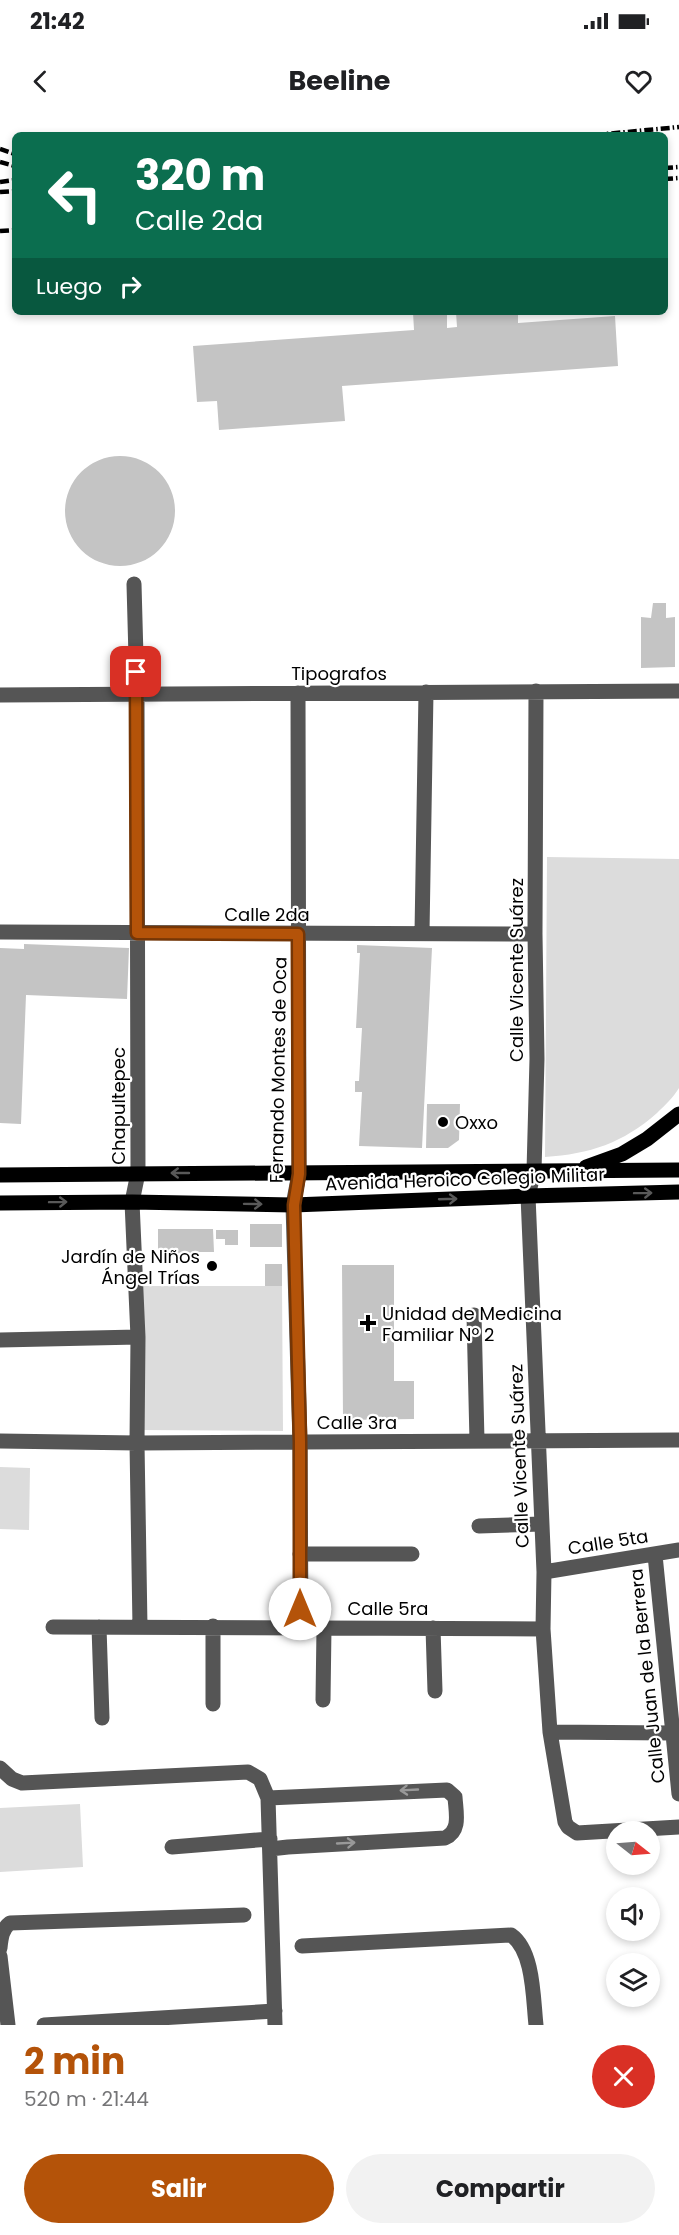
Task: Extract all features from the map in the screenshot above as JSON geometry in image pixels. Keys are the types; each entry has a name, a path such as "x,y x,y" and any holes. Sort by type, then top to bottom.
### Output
{"main road":[{"path":"576,1170 622,1154 647,1139 679,1114"},
{"name":"Avenida Heroico Colegio Militar","path":"0,1175 679,1170"},
{"name":"Avenida Heroico Colegio Militar","path":"0,1203 132,1202 294,1205 679,1192"}],"street":[{"name":"Chapultepec","path":"134,584 137,694 138,1173 132,1202 138,1337 140,1627"},
{"name":"Tipografos","path":"0,695 679,691"},
{"path":"422,933 426,692"},
{"name":"Calle Vicente Suárez","path":"536,692 537,1059 534,1171 528,1196 544,1572 543,1629 550,1732 565,1822 568,1827 577,1833 679,1827"},
{"name":"Fernando Montes de Oca","path":"298,693 299,1174 294,1205 300,1442 301,1628"},
{"name":"Calle 2da","path":"0,932 535,934"},
{"path":"474,1315 477,1441"},
{"path":"0,1340 138,1337"},
{"name":"Calle 3ra","path":"0,1441 137,1443 679,1440"},
{"path":"478,1526 542,1524"},
{"name":"Calle 5ta","path":"544,1572 679,1550"},
{"path":"300,1554 412,1554"},
{"name":"Calle Juan de la Berrera","path":"655,1554 679,1794"},
{"path":"213,1626 213,1704"},
{"name":"Calle 5ra","path":"53,1627 543,1629"},
{"path":"99,1627 102,1718"},
{"path":"323,1700 324,1628"},
{"path":"433,1628 435,1691"},
{"path":"550,1732 672,1733"},
{"path":"0,1768 12,1779 22,1783 248,1772 260,1779 268,1798 275,2018 44,2025"},
{"path":"172,1847 270,1844 299,1846 445,1838 453,1835 456,1827 455,1797 447,1790 268,1798"},
{"path":"0,1948 1,1937 5,1927 10,1923 244,1915"},
{"path":"302,1946 511,1935 520,1942 529,1966 536,2025"},
{"path":"0,1956 8,2025"}],"shaded area":[{"path":"547,857 679,859 679,1088 657,1113 618,1139 591,1150 545,1157"},
{"path":"143,1286 282,1286 283,1431 141,1430"},
{"path":"0,1467 30,1468 29,1530 0,1529"},
{"path":"80,1804 83,1867 0,1872 0,1808"}],"building":[{"path":"413,315 447,315 447,328 457,327 456,315 518,315 518,323 615,316 618,366 342,386 345,421 219,430 217,401 197,402 193,346 414,330"},
{"path":"120,456 141,460 159,472 171,490 175,511 171,532 159,550 141,562 120,566 99,562 81,550 69,532 65,511 69,490 81,472 99,460"},
{"path":"653,603 666,603 666,618 675,617 675,667 641,668 641,617 651,618"},
{"path":"24,944 129,948 127,999 26,995 21,1124 0,1123 0,948 24,949"},
{"path":"357,945 432,948 422,1148 359,1146 362,1092 355,1092 355,1081 359,1081 362,1028 356,1028 360,953 357,953"},
{"name":"Oxxo","path":"427,1104 460,1104 459,1140 448,1148 426,1148"},
{"path":"250,1224 282,1224 282,1247 250,1247"},
{"path":"158,1229 213,1229 214,1252 196,1252 196,1256 158,1256"},
{"path":"216,1230 238,1230 238,1245 225,1245 225,1239 216,1239"},
{"path":"265,1264 282,1264 282,1286 265,1286"},
{"name":"Unidad de Medicina Familiar Nº 2","path":"342,1265 394,1265 394,1381 414,1381 414,1419 343,1420"}],"railway":[{"path":"626,132 679,127"},
{"path":"0,149 12,153"},
{"path":"0,162 12,165"},
{"path":"668,168 679,167"},
{"path":"668,179 679,178"},
{"path":"0,182 12,180"},
{"path":"0,192 12,191"},
{"path":"0,231 12,230"}],"place":[{"name":"Oxxo","path":"443,1122"},
{"name":"Jardín de Niños Ángel Trías","path":"212,1266"},
{"name":"Unidad de Medicina Familiar Nº 2","path":"368,1323"}],"route":[{"path":"136,672 137,933 298,934 299,1174 294,1205 300,1442 300,1609"}]}
